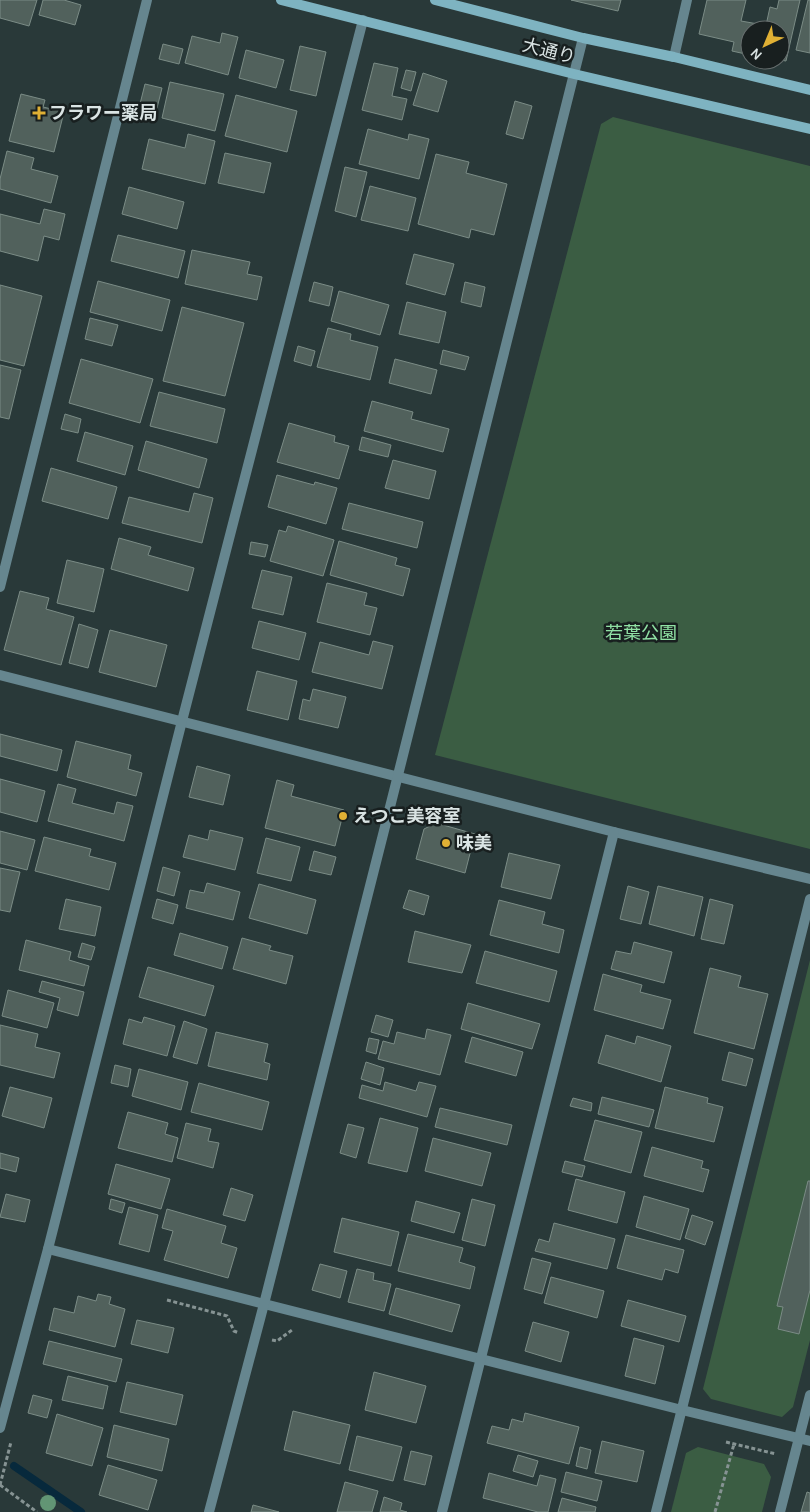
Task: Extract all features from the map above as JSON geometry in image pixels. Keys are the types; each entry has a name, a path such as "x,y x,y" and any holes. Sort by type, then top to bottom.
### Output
{"street":[{"path":"0,587 147,0"},
{"name":"大通り","path":"281,0 574,74 810,129"},
{"name":"大通り","path":"435,0 583,38 674,57 810,90"},
{"path":"674,57 687,0"},
{"path":"0,1428 48,1249 363,20"},
{"path":"209,1512 264,1304 398,776 583,38"},
{"path":"0,675 614,832 810,879"},
{"path":"442,1512 614,832"},
{"path":"656,1512 810,900"},
{"path":"48,1249 810,1441"},
{"path":"780,1512 810,1395"}],"path":[{"path":"161,1299 227,1316 234,1332 255,1337 276,1341 294,1329"},
{"path":"12,1438 0,1485 37,1512"},
{"path":"725,1442 794,1459"},
{"path":"714,1512 734,1444"}],"green space":[{"name":"若葉公園","path":"613,117 810,166 810,849 435,755 601,124"},
{"path":"810,960 810,1340 793,1407 782,1417 711,1399 703,1389"},
{"path":"698,1447 764,1464 771,1477 762,1512 671,1512 686,1453"}],"building":[{"path":"0,0 37,0 29,26 0,18"},
{"path":"43,0 64,0 81,5 75,25 39,15"},
{"path":"571,0 621,0 618,11"},
{"path":"707,0 746,0 740,20 740,53 732,51 734,42 699,34"},
{"path":"779,0 800,0 790,44 790,20 767,20 770,7 777,9"},
{"path":"808,0 810,0 810,53 796,50"},
{"path":"222,33 238,37 228,75 185,63 192,36 220,43"},
{"path":"163,44 183,49 179,64 159,59"},
{"path":"300,46 326,52 316,96 290,90"},
{"path":"246,50 284,60 276,88 239,78"},
{"path":"374,63 398,68 392,96 407,99 402,120 362,110"},
{"path":"406,70 416,72 411,91 401,88"},
{"path":"423,73 447,81 438,112 413,105"},
{"path":"170,82 224,94 215,131 162,118"},
{"path":"145,84 162,88 157,108 140,104"},
{"path":"21,94 45,100 43,107 64,112 54,152 9,141"},
{"path":"236,95 297,111 287,152 225,136"},
{"path":"515,101 532,106 523,139 506,134"},
{"path":"368,129 408,140 409,134 429,139 419,179 359,164"},
{"path":"188,134 215,141 205,184 142,169 149,139 185,148"},
{"path":"7,151 34,158 31,169 58,176 51,203 0,189 0,179"},
{"path":"225,153 271,163 264,193 218,183"},
{"path":"436,154 469,162 466,173 507,184 494,235 471,229 469,238 418,224"},
{"path":"345,167 367,172 356,217 335,211"},
{"path":"370,186 416,198 408,231 361,220"},
{"path":"129,187 184,202 177,229 122,214"},
{"path":"44,209 65,214 59,240 44,236 38,261 0,251 0,214 40,224"},
{"path":"118,235 185,251 178,278 111,261"},
{"path":"192,250 250,262 247,274 262,277 257,300 185,284"},
{"path":"414,254 454,264 445,295 406,284"},
{"path":"98,281 170,300 162,331 90,312"},
{"path":"314,282 333,287 329,306 309,301"},
{"path":"465,282 485,287 481,307 461,302"},
{"path":"0,285 42,296 24,366 0,360"},
{"path":"339,291 389,305 380,335 331,321"},
{"path":"407,302 446,312 439,343 399,334"},
{"path":"182,307 244,323 225,396 163,381"},
{"path":"90,318 118,325 112,346 85,339"},
{"path":"328,328 351,334 350,340 378,347 370,380 317,367"},
{"path":"298,346 315,351 311,366 294,361"},
{"path":"443,350 469,357 465,370 440,364"},
{"path":"81,359 153,379 140,423 69,403"},
{"path":"395,359 437,370 431,394 389,383"},
{"path":"0,365 21,370 9,419 0,417"},
{"path":"159,392 225,409 217,443 150,426"},
{"path":"372,401 413,412 411,419 449,429 443,452 364,431"},
{"path":"65,414 81,419 78,433 61,429"},
{"path":"289,423 335,436 334,442 349,446 339,479 277,462"},
{"path":"85,432 133,446 125,475 77,461"},
{"path":"362,437 391,445 388,457 359,450"},
{"path":"146,441 207,459 199,488 138,470"},
{"path":"393,460 436,471 429,499 385,488"},
{"path":"51,468 117,487 108,519 42,501"},
{"path":"277,475 314,485 315,482 337,488 326,524 268,507"},
{"path":"194,493 213,498 202,543 122,523 129,497 189,512"},
{"path":"349,503 423,522 417,548 342,529"},
{"path":"288,526 334,540 323,576 270,561 279,530 286,532"},
{"path":"119,538 151,547 148,555 194,568 188,591 111,569"},
{"path":"339,541 397,558 395,565 410,569 403,596 330,575"},
{"path":"251,542 268,545 265,557 249,554"},
{"path":"67,560 104,569 94,612 57,603"},
{"path":"262,570 292,577 283,615 252,608"},
{"path":"327,583 367,593 364,605 377,608 370,635 317,622"},
{"path":"20,591 49,598 46,609 74,617 61,665 4,650"},
{"path":"259,621 306,633 299,660 252,648"},
{"path":"79,624 98,630 88,668 69,663"},
{"path":"110,630 167,645 156,687 99,672"},
{"path":"373,641 393,646 382,689 312,672 320,642 369,655"},
{"path":"257,671 297,681 288,720 247,710"},
{"path":"313,689 346,697 338,728 299,719 303,699 310,701"},
{"path":"0,734 62,750 57,771 0,756"},
{"path":"76,741 131,755 128,769 142,773 136,796 67,777"},
{"path":"197,766 230,775 223,805 189,797"},
{"path":"0,779 45,791 37,822 0,812"},
{"path":"277,780 294,785 291,796 344,810 335,846 265,828"},
{"path":"58,784 76,789 72,803 114,814 117,802 133,806 124,841 48,821"},
{"path":"436,823 475,834 465,873 416,859 424,829"},
{"path":"210,830 243,838 235,870 183,857 189,835 208,840"},
{"path":"0,831 35,840 27,870 0,863"},
{"path":"44,837 91,849 89,856 116,863 109,890 35,871"},
{"path":"266,838 300,847 291,881 257,873"},
{"path":"314,851 336,857 331,875 309,870"},
{"path":"509,853 560,865 551,899 501,887"},
{"path":"163,867 180,872 174,896 157,891"},
{"path":"0,868 20,872 10,912 0,910"},
{"path":"207,883 240,892 233,920 186,908 190,890 204,893"},
{"path":"259,884 316,900 307,934 249,918"},
{"path":"628,886 649,892 641,924 620,919"},
{"path":"658,886 703,897 694,936 649,924"},
{"path":"409,890 429,896 424,915 403,908"},
{"path":"66,899 101,907 95,936 59,929"},
{"path":"157,899 178,905 173,924 152,918"},
{"path":"710,899 733,905 724,944 701,939"},
{"path":"499,900 545,912 542,924 564,930 559,953 490,935"},
{"path":"415,931 471,945 462,973 408,962"},
{"path":"180,933 228,947 222,969 174,955"},
{"path":"242,938 271,946 269,950 293,956 286,984 233,969"},
{"path":"26,940 71,952 69,960 89,966 84,986 19,970"},
{"path":"634,942 672,952 664,983 611,969 616,951 631,954"},
{"path":"82,943 95,947 91,960 78,957"},
{"path":"485,951 557,971 549,1002 476,983"},
{"path":"148,967 214,986 205,1016 139,997"},
{"path":"710,968 741,976 738,987 768,994 754,1049 694,1033"},
{"path":"603,974 642,985 640,992 671,1000 663,1029 594,1010"},
{"path":"42,981 84,992 78,1016 57,1010 60,998 39,992"},
{"path":"8,990 54,1003 47,1028 2,1016"},
{"path":"468,1003 540,1024 532,1049 461,1029"},
{"path":"376,1015 393,1020 388,1037 371,1032"},
{"path":"144,1017 175,1026 167,1056 123,1044 129,1019 142,1023"},
{"path":"184,1021 207,1029 197,1064 173,1057"},
{"path":"0,1025 38,1034 35,1047 60,1053 54,1078 0,1065"},
{"path":"427,1029 451,1035 440,1075 378,1059 383,1041 394,1044 397,1032 425,1039"},
{"path":"216,1032 268,1044 264,1062 270,1064 267,1080 208,1066"},
{"path":"606,1035 635,1044 637,1036 671,1046 661,1082 598,1063"},
{"path":"472,1037 523,1052 516,1076 465,1062"},
{"path":"369,1038 379,1040 376,1054 366,1051"},
{"path":"729,1052 753,1059 746,1086 722,1080"},
{"path":"366,1062 384,1068 380,1085 361,1079"},
{"path":"115,1065 131,1069 128,1087 111,1083"},
{"path":"139,1069 188,1082 181,1110 132,1096"},
{"path":"385,1082 416,1091 419,1082 436,1086 427,1117 359,1098 362,1085 383,1091"},
{"path":"199,1083 269,1102 262,1130 191,1112"},
{"path":"10,1087 52,1098 44,1128 2,1116"},
{"path":"665,1087 708,1098 707,1103 723,1107 714,1142 655,1128"},
{"path":"602,1097 654,1110 649,1127 598,1114"},
{"path":"573,1098 592,1103 591,1111 570,1106"},
{"path":"440,1108 512,1125 507,1145 435,1127"},
{"path":"128,1112 168,1123 165,1134 178,1138 172,1162 118,1148"},
{"path":"380,1118 418,1128 407,1172 368,1163"},
{"path":"595,1120 642,1132 631,1173 584,1160"},
{"path":"186,1123 211,1129 208,1141 219,1143 213,1168 177,1158"},
{"path":"348,1124 364,1128 356,1158 340,1153"},
{"path":"433,1138 491,1153 482,1186 425,1171"},
{"path":"652,1147 703,1161 701,1168 709,1170 703,1192 644,1176"},
{"path":"0,1153 19,1158 16,1172 0,1168"},
{"path":"565,1161 585,1166 582,1177 562,1172"},
{"path":"116,1164 170,1179 161,1209 108,1194"},
{"path":"576,1179 625,1192 617,1223 568,1210"},
{"path":"808,1181 810,1181 810,1290 799,1334 778,1329 783,1307 777,1306"},
{"path":"231,1188 253,1195 245,1221 223,1215"},
{"path":"6,1194 30,1200 25,1222 0,1217"},
{"path":"644,1196 689,1209 680,1240 636,1227"},
{"path":"111,1199 125,1203 122,1213 109,1209"},
{"path":"472,1199 495,1205 485,1246 462,1240"},
{"path":"416,1201 460,1213 454,1233 411,1221"},
{"path":"129,1207 158,1215 149,1252 119,1244"},
{"path":"167,1209 226,1226 221,1243 237,1248 228,1278 164,1260 173,1231 162,1228"},
{"path":"692,1215 713,1222 705,1245 685,1238"},
{"path":"342,1218 399,1232 391,1266 334,1252"},
{"path":"554,1223 615,1239 607,1269 535,1251 539,1239 549,1242"},
{"path":"408,1234 463,1248 459,1262 475,1267 470,1289 398,1271"},
{"path":"626,1235 684,1250 678,1273 665,1269 662,1280 617,1268"},
{"path":"532,1258 551,1263 542,1294 524,1289"},
{"path":"320,1264 347,1271 340,1298 312,1290"},
{"path":"357,1269 374,1273 373,1280 391,1284 384,1311 348,1302"},
{"path":"551,1277 604,1291 597,1318 544,1303"},
{"path":"396,1288 460,1305 452,1332 389,1314"},
{"path":"98,1294 111,1297 109,1304 125,1309 115,1347 49,1330 54,1308 74,1313 78,1296 96,1301"},
{"path":"628,1300 686,1316 679,1342 621,1326"},
{"path":"137,1320 174,1328 168,1353 131,1344"},
{"path":"533,1322 569,1332 561,1362 525,1351"},
{"path":"634,1338 664,1346 655,1384 625,1376"},
{"path":"49,1341 122,1359 116,1382 43,1364"},
{"path":"374,1372 426,1386 416,1423 365,1410"},
{"path":"68,1376 108,1386 103,1409 62,1400"},
{"path":"127,1382 183,1395 176,1425 120,1412"},
{"path":"33,1395 52,1400 47,1418 28,1413"},
{"path":"293,1411 350,1425 340,1464 284,1450"},
{"path":"525,1413 579,1427 569,1464 487,1443 492,1426 509,1430 512,1419 523,1422"},
{"path":"57,1414 103,1428 92,1466 46,1453"},
{"path":"114,1425 169,1439 162,1471 107,1457"},
{"path":"357,1436 402,1447 393,1481 349,1470"},
{"path":"602,1441 644,1451 637,1482 595,1473"},
{"path":"580,1447 591,1450 587,1469 576,1466"},
{"path":"411,1451 432,1456 425,1485 404,1480"},
{"path":"518,1455 538,1461 533,1477 513,1471"},
{"path":"108,1465 157,1480 148,1510 99,1495"},
{"path":"566,1472 602,1481 597,1501 561,1492"},
{"path":"489,1473 537,1486 540,1475 556,1479 548,1512 538,1512 483,1498"},
{"path":"345,1482 378,1491 372,1512 337,1512"},
{"path":"807,1492 810,1493 810,1512 801,1512"},
{"path":"384,1497 402,1503 400,1510 407,1512 380,1512"},
{"path":"562,1498 596,1507 595,1512 558,1512"},
{"path":"253,1505 279,1512 251,1512"}],"waterway":[{"path":"14,1466 81,1512"}],"place":[{"name":"フラワー薬局","path":"39,113"},
{"name":"えつこ美容室","path":"343,816"},
{"name":"味美","path":"446,843"}]}
